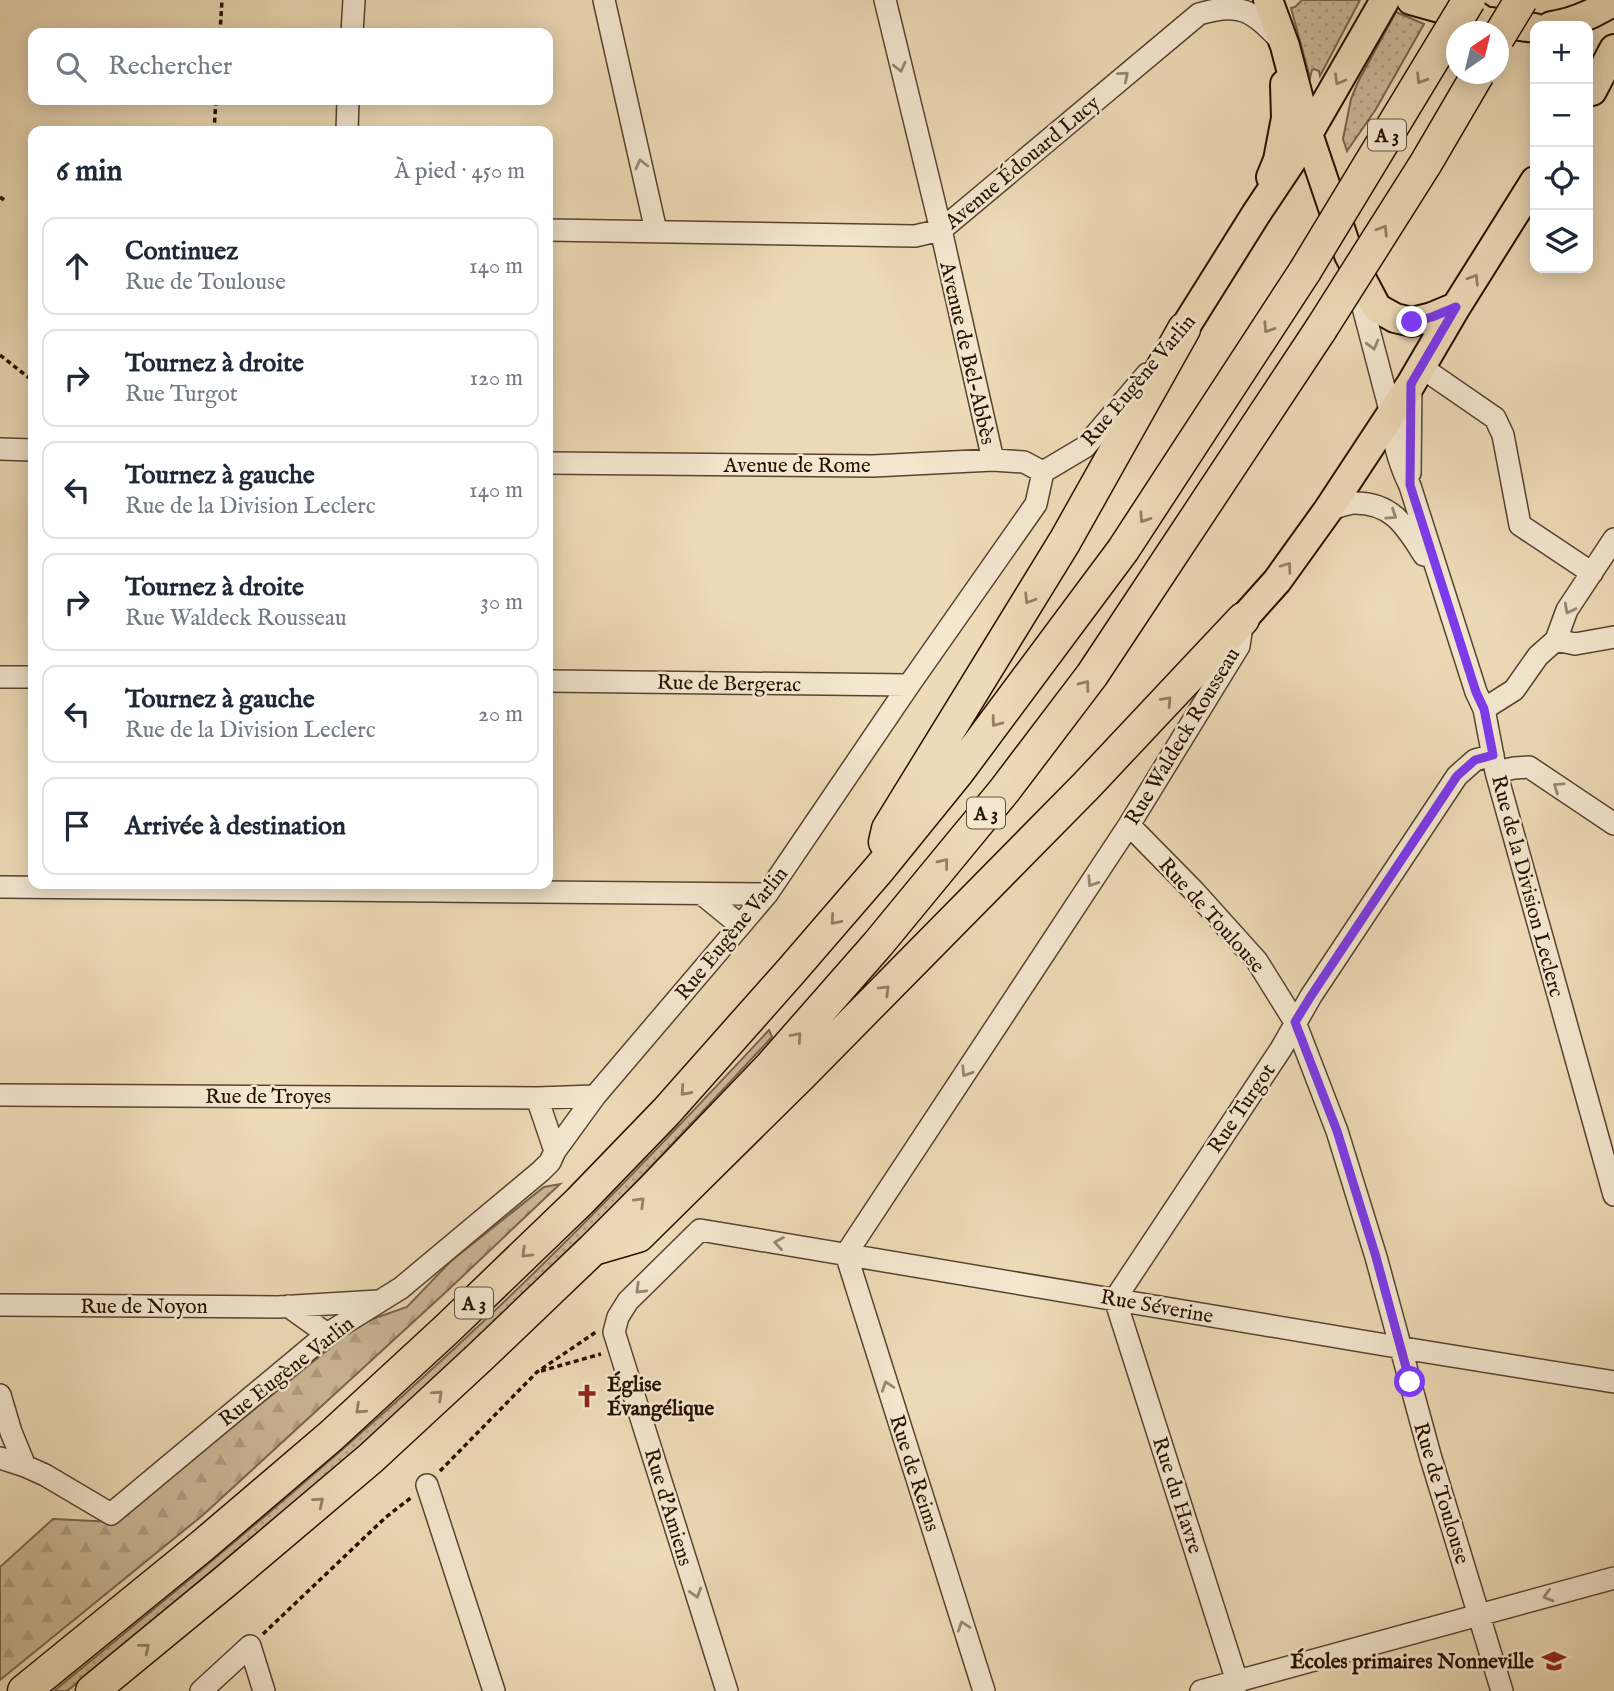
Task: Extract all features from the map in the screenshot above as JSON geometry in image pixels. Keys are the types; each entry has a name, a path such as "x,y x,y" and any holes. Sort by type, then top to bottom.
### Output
{"highway":[{"name":"A 3","path":"24,1691 202,1546 331,1436 580,1201 666,1112 792,970 957,773 1123,550 1306,271 1484,20 1521,0"},
{"name":"A 3","path":"92,1691 371,1458 480,1357 653,1189 771,1066 877,944 1004,791 1092,675 1321,329 1426,163 1472,84"},
{"path":"880,868 888,829 1065,541 1184,329"},
{"path":"592,1250 638,1236 1086,786 1243,619"}],"main road":[{"name":"Rue de la Division Leclerc","path":"1268,0 1285,46 1308,134 1349,256 1377,308 1395,318 1412,322 1456,307"},
{"name":"Rue Eugène Varlin","path":"1184,329 1308,134 1385,0"},
{"path":"1411,0 1484,20 1530,27"},
{"path":"1453,0 1484,20"},
{"path":"1571,21 1614,1"},
{"name":"Rue Eugène Varlin","path":"1256,214 1278,160 1286,118 1285,46"},
{"path":"1593,89 1614,49"},
{"path":"1593,91 1614,65"},
{"name":"Rue Waldeck Rousseau","path":"1243,619 1277,581 1328,510 1373,440 1392,424 1456,307 1530,189"}],"street":[{"path":"352,28 354,0"},
{"path":"604,0 656,231"},
{"name":"Avenue de Bel-Abbès","path":"886,0 993,460"},
{"name":"Avenue Édouard Lucy","path":"553,230 915,236 941,230 1199,14 1217,9 1237,9 1251,14 1264,23 1285,46"},
{"path":"347,126 348,105"},
{"name":"Rue de la Division Leclerc","path":"1349,256 1402,469 1410,485 1476,692 1484,709 1495,763 1614,1195"},
{"name":"Rue Eugène Varlin","path":"25,1466 111,1514 327,1334 401,1288 541,1171 595,1096 767,894 1036,504 1044,472 1085,447 1184,329"},
{"path":"1416,376 1495,418 1503,435 1520,525 1591,573"},
{"name":"Rue de la Division Leclerc","path":"1410,485 1416,376"},
{"path":"0,449 28,450"},
{"name":"Avenue de Rome","path":"553,463 873,466 993,460 1024,462 1044,472"},
{"name":"Rue de la Division Leclerc","path":"1328,510 1353,502 1390,512 1404,524 1439,579"},
{"path":"1484,709 1514,690 1538,656 1556,640 1567,610 1614,539"},
{"name":"Rue Waldeck Rousseau","path":"846,1254 1129,825 1240,646 1243,619"},
{"path":"1556,640 1575,644 1614,637"},
{"path":"0,677 28,677"},
{"name":"Rue de Bergerac","path":"553,681 909,685"},
{"name":"Rue Turgot","path":"1115,1299 1281,1049 1311,996 1457,776 1475,760 1495,763"},
{"path":"1495,763 1514,768 1529,767 1614,824"},
{"name":"Rue de Toulouse","path":"1129,825 1257,961 1295,1022 1337,1131 1376,1257 1430,1455 1502,1691"},
{"path":"0,887 28,887"},
{"path":"201,889 767,894"},
{"path":"702,894 740,925"},
{"name":"Rue de Troyes","path":"0,1095 595,1096"},
{"path":"537,1098 555,1151"},
{"name":"Rue Séverine","path":"700,1230 1401,1349 1614,1382"},
{"name":"Rue d'Amiens","path":"700,1230 628,1301 618,1317 614,1332 727,1691"},
{"name":"Rue de Reims","path":"846,1254 984,1691"},
{"name":"Rue du Havre","path":"1115,1299 1233,1666 1235,1686"},
{"name":"Rue de Noyon","path":"0,1305 288,1306 380,1301"},
{"path":"288,1306 327,1334"},
{"path":"0,1395 25,1466"},
{"path":"0,1458 25,1466"},
{"path":"427,1485 495,1691"},
{"path":"1201,1691 1235,1686 1614,1578"},
{"path":"201,1691 250,1646 264,1691"}],"path":[{"path":"220,28 222,0"},
{"path":"214,126 216,105"},
{"path":"0,355 28,377"},
{"path":"537,1372 620,1349"}],"green space":[{"path":"1302,0 1360,0 1320,76 1319,71 1314,69 1310,78 1291,8"},
{"path":"1396,12 1424,24 1376,109 1347,151 1343,139 1351,99"},
{"path":"769,1030 772,1037 642,1176 542,1279 455,1362 291,1505 67,1691 54,1691 266,1515 421,1379 586,1221"},
{"path":"560,1184 203,1515 0,1680 0,1567 53,1519 115,1522 361,1323 407,1307 451,1261 544,1187"}],"place":[{"name":"Église Évangélique","path":"587,1396"},
{"name":"Écoles primaires Nonneville","path":"1554,1661"}],"route":[{"path":"1410,1382 1376,1257 1337,1131 1295,1022 1457,776 1475,760 1493,755 1484,709 1476,692 1410,485 1411,384 1456,307 1412,322"}]}
